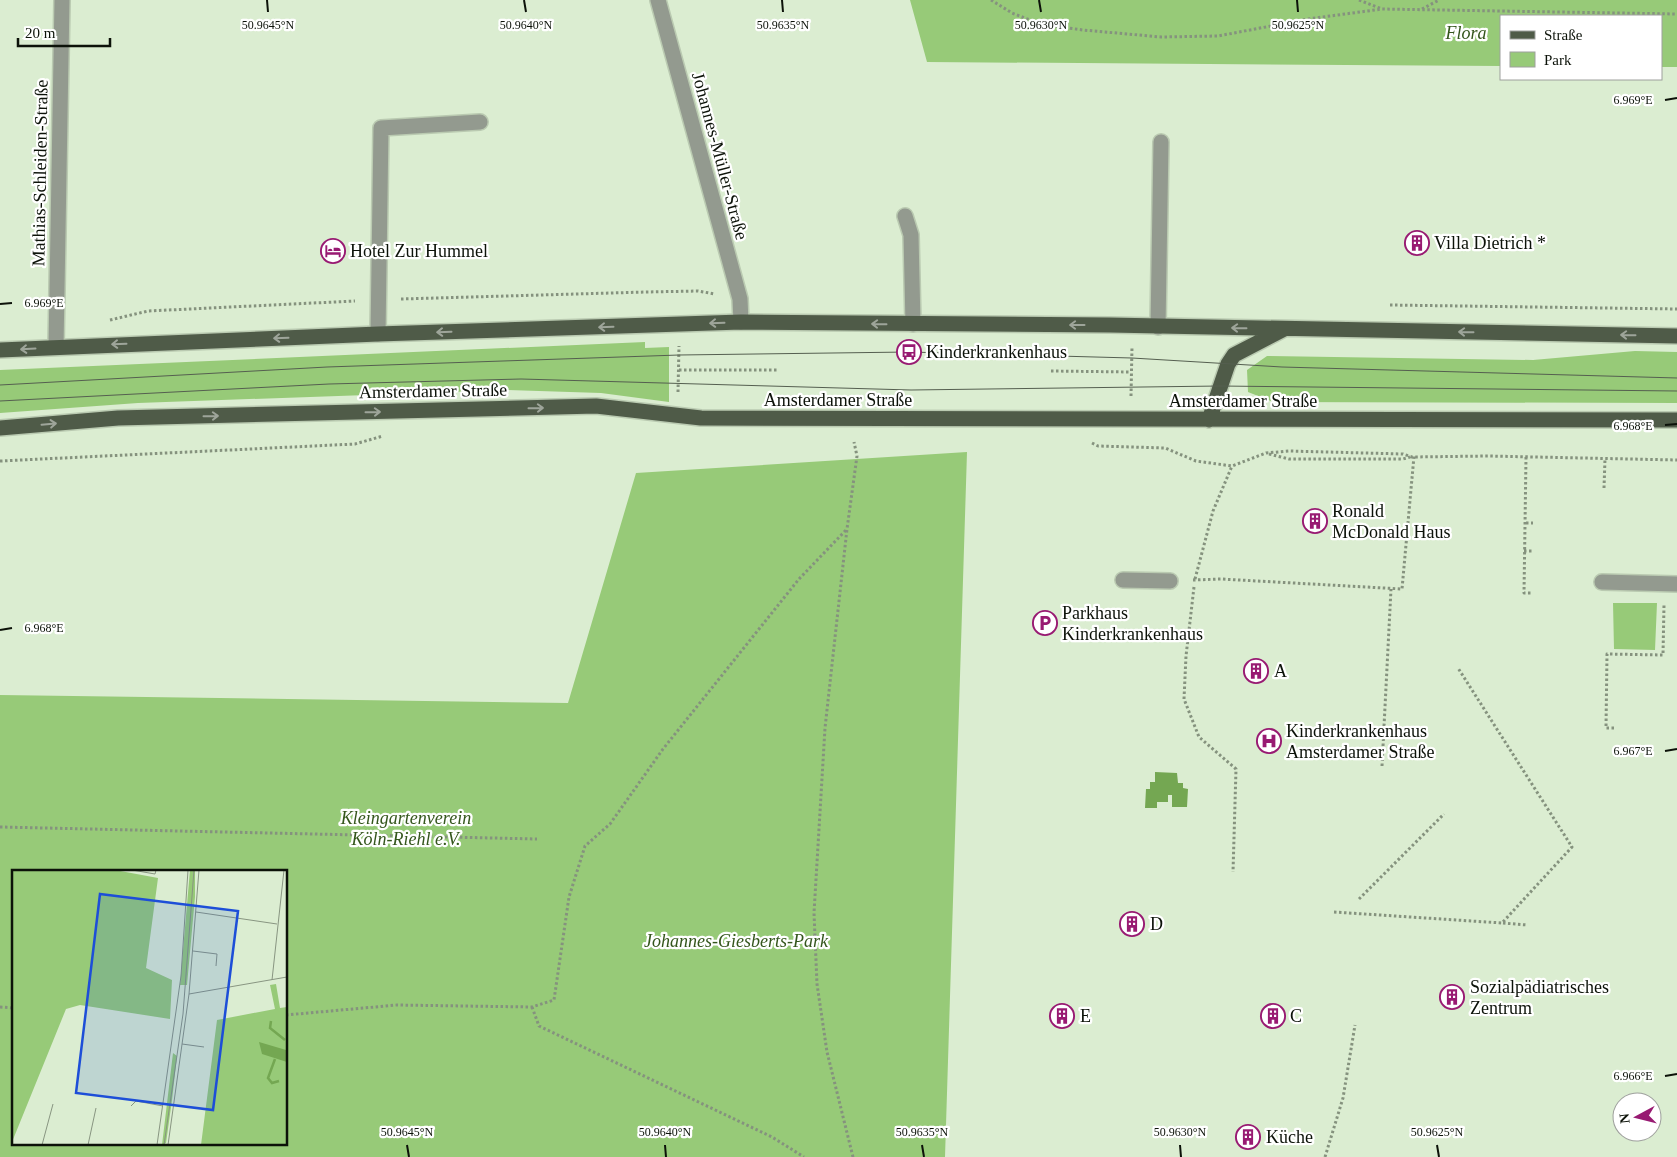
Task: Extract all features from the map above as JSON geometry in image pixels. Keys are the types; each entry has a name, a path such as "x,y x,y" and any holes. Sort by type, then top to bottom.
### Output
{"main road":[{"path":"0,350 378,334 741,322 1285,328 1677,336"},
{"path":"1209,420 1228,364 1234,355 1285,328"},
{"name":"Amsterdamer Straße","path":"0,428 118,418 596,406 701,418 1677,420"}],"street":[{"name":"Mathias-Schleiden-Straße","path":"56,347 62,0"},
{"name":"Johannes-Müller-Straße","path":"658,0 740,299 741,322"},
{"path":"378,334 381,128 480,122"},
{"path":"1158,327 1161,142"},
{"path":"904,216 911,235 913,324"},
{"path":"1123,580 1170,581"},
{"path":"1602,582 1671,584"}],"path":[{"path":"991,0 1012,13 1040,24 1161,37 1218,36 1308,19 1382,9 1677,14"},
{"path":"1359,0 1382,9"},
{"path":"1420,10 1439,0"},
{"path":"655,292 655,344 679,344 678,396"},
{"path":"1387,304 1677,309"},
{"path":"1110,326 1109,345 1132,346 1131,401"},
{"path":"679,370 777,370"},
{"path":"1051,371 1131,372"},
{"path":"1127,447 1142,420"},
{"path":"0,461 355,444 391,434"},
{"path":"853,435 857,456 825,728 814,913 817,984 827,1052 853,1157"},
{"path":"1091,442 1098,446 1165,448 1196,461 1232,466 1266,453 1289,451 1403,454 1413,456 1677,460"},
{"path":"1266,453 1289,459 1403,459 1413,456"},
{"path":"1170,581 1221,579 1402,590 1413,456"},
{"path":"1526,457 1524,593 1531,594"},
{"path":"1604,488 1605,460"},
{"path":"1232,466 1213,511 1194,580 1186,656 1184,699 1199,737 1236,769 1233,872"},
{"path":"1526,523 1533,523"},
{"path":"288,1015 397,1005 532,1007 554,1000 569,897 585,846 610,824 664,749 799,579 847,529"},
{"path":"1524,551 1532,551"},
{"path":"1614,728 1606,728 1607,654 1663,655 1671,584"},
{"path":"1382,766 1391,589"},
{"path":"1458,668 1572,847 1502,923"},
{"path":"1359,899 1444,814"},
{"path":"0,827 537,839"},
{"path":"1334,912 1527,924"},
{"path":"532,1007 539,1026 772,1137 804,1157"},
{"path":"1325,1157 1342,1098 1355,1025"}],"green space":[{"name":"Flora","path":"910,0 1677,0 1677,67 1662,67 1662,15 1500,15 1500,66 927,62"},
{"path":"645,342 645,348 669,347 669,402 601,393 507,390 138,403 0,413 0,370"},
{"path":"1635,351 1677,352 1677,403 1273,402 1248,392 1247,370 1267,356 1533,360"},
{"name":"Johannes-Giesberts-Park","path":"967,452 945,1157 0,1157 0,695 568,703 636,473"},
{"path":"1613,603 1657,603 1655,650 1614,649"}],"shaded area":[{"path":"1155,772 1177,773 1178,783 1183,783 1183,788 1188,789 1187,807 1172,807 1172,795 1168,795 1168,802 1157,802 1157,808 1145,808 1146,789 1150,789 1150,782 1155,782"}],"tram line":[{"path":"0,385 327,367 679,355 909,352 1132,358 1282,367 1677,378"},
{"path":"0,401 329,384 521,379 911,390 1220,386 1677,391"}],"place":[{"name":"Villa Dietrich *","path":"1417,243"},
{"name":"Hotel Zur Hummel","path":"333,251"},
{"name":"Kinderkrankenhaus","path":"909,352"},
{"name":"Ronald McDonald Haus","path":"1315,521"},
{"name":"Parkhaus Kinderkrankenhaus","path":"1045,623"},
{"name":"A","path":"1256,671"},
{"name":"Kinderkrankenhaus Amsterdamer Straße","path":"1269,741"},
{"name":"D","path":"1132,924"},
{"name":"Sozialpädiatrisches Zentrum","path":"1452,997"},
{"name":"E","path":"1062,1016"},
{"name":"C","path":"1273,1016"},
{"name":"Küche","path":"1248,1137"}],"park label":[{"name":"Kleingartenverein Köln-Riehl e.V.","path":"406,828"}]}
